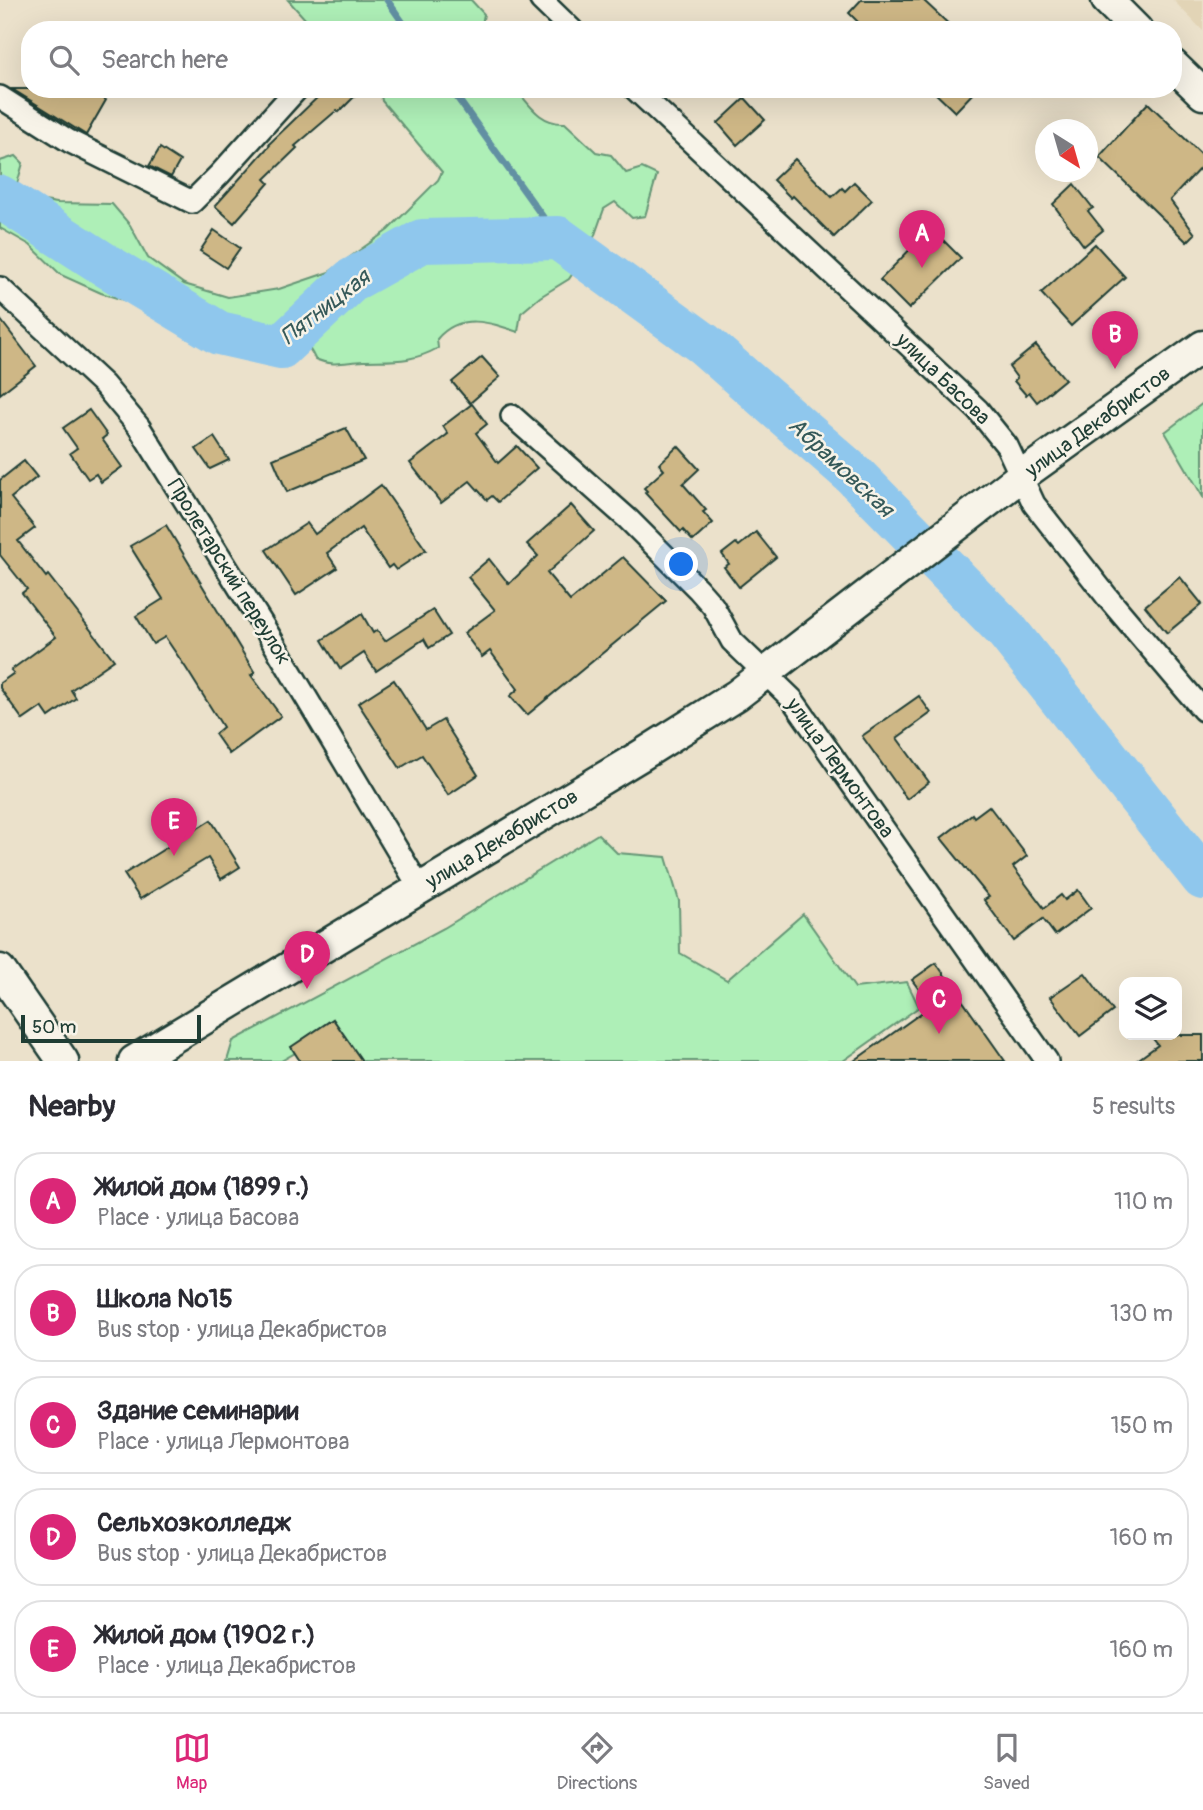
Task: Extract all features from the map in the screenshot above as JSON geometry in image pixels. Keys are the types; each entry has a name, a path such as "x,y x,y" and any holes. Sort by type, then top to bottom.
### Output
{"street":[{"path":"541,0 563,21"},
{"path":"1107,0 1128,21"},
{"path":"1182,74 1203,94"},
{"path":"0,97 69,141 192,202 288,98"},
{"name":"улица Басова","path":"645,98 978,411 1007,446 1034,504 1108,598 1203,710"},
{"name":"Пролетарский переулок","path":"0,288 118,398 139,427 260,620 420,888"},
{"name":"улица Декабристов","path":"134,1061 708,714 765,674 1020,477 1203,346"},
{"name":"улица Лермонтова","path":"512,416 628,519 698,589 722,620 732,641 792,699 1046,1061"},
{"path":"0,970 63,1061"}],"shaded area":[{"path":"1173,0 1203,0 1203,31"}],"green space":[{"path":"288,0 471,0 484,14 483,21 307,21"},
{"path":"382,98 524,98 537,113 549,121 565,123 596,152 611,155 626,173 642,168 657,175 645,216 632,218 615,202 604,209 591,246 569,279 521,313 518,332 486,323 465,322 455,325 437,339 438,348 419,356 401,360 339,363 315,359 302,342 284,340 264,330 261,330 258,347 247,348 223,337 192,329 165,313 101,293 61,275 30,245 0,228 0,204 7,194 7,179 0,183 0,161 16,156 23,163 17,184 25,198 57,203 112,204 130,225 148,258 184,284 228,297 279,289 329,272 388,230 438,180 442,172"},
{"path":"1203,403 1203,497 1165,432"},
{"path":"598,834 617,853 666,857 679,901 680,953 727,980 803,914 855,988 907,982 919,1007 843,1061 362,1061 333,1019 292,1047 295,1053 281,1061 227,1061 233,1041 444,928"}],"building":[{"path":"861,0 923,0 945,21 857,21 849,13"},
{"path":"26,98 106,100 86,135"},
{"path":"317,98 353,98 295,146 297,148 265,179 269,183 234,223 215,206 269,144"},
{"path":"745,98 765,120 737,145 718,123"},
{"path":"940,98 968,98 955,112"},
{"path":"1148,103 1203,156 1203,165 1170,200 1195,234 1187,242 1099,157"},
{"path":"160,148 180,161 171,177 149,166"},
{"path":"795,159 832,197 842,188 845,191 854,182 872,200 834,237 773,180"},
{"path":"1074,184 1093,208 1088,211 1103,230 1084,246 1053,204"},
{"path":"931,228 961,258 909,309 880,280"},
{"path":"214,230 240,248 226,268 200,251"},
{"path":"1095,244 1125,277 1071,326 1041,293"},
{"path":"0,319 36,366 0,394"},
{"path":"1036,345 1065,379 1037,402 1029,392 1026,395 1014,381 1017,378 1009,367"},
{"path":"482,357 500,377 470,403 452,382"},
{"path":"472,404 487,424 476,433 498,463 517,446 537,468 498,502 492,496 487,500 470,481 441,503 410,463 448,434 443,426"},
{"path":"89,410 107,435 102,439 122,467 101,482 96,474 88,479 70,453 77,448 63,428"},
{"path":"346,428 364,460 287,492 273,459"},
{"path":"214,437 229,460 210,469 196,449"},
{"path":"678,446 699,469 683,484 706,510 703,512 713,523 693,541 683,530 681,532 645,493 647,491 644,488 664,470 659,464"},
{"path":"24,461 37,477 11,498 35,528 18,541 114,660 71,690 76,698 49,717 42,707 23,720 0,688 0,683 14,673 11,670 56,637 22,593 27,589 0,555 0,480"},
{"path":"381,485 426,550 396,570 392,565 388,568 361,528 327,553 337,568 296,595 266,550 307,523 315,534"},
{"path":"571,505 594,531 547,573 570,601 623,557 666,601 527,715 510,696 518,689 490,651 482,657 464,633 495,610 468,577 489,559 509,584 538,556 527,544"},
{"path":"166,525 255,673 251,675 281,716 229,754 215,734 223,727 186,668 165,637 153,644 136,616 163,599 130,546"},
{"path":"756,532 776,557 739,587 724,567 729,564 722,554 736,543 739,546"},
{"path":"1180,577 1202,604 1167,633 1145,606"},
{"path":"433,610 449,635 429,648 424,639 376,671 364,653 340,669 322,640 362,614 373,633 377,630 385,641"},
{"path":"394,680 426,730 443,720 478,775 448,795 422,755 400,768 358,703"},
{"path":"919,696 931,713 897,738 929,782 907,799 862,736"},
{"path":"989,806 1027,856 1013,867 1044,908 1061,895 1065,900 1078,890 1091,908 1055,935 1043,919 1014,941 984,900 989,897 941,838 972,814 974,817"},
{"path":"211,820 240,867 221,879 208,858 140,899 124,874"},
{"path":"936,963 1005,1061 854,1061 931,1006 912,980"},
{"path":"1085,973 1113,1011 1080,1036 1050,997"},
{"path":"333,1019 362,1061 300,1061 291,1047"},
{"path":"1182,1035 1203,1035 1203,1061 1136,1061 1158,1045 1154,1040 1182,1040"}],"waterway":[{"name":"Абрамовская","path":"387,0 402,21"},
{"name":"Абрамовская","path":"457,98 558,238"},
{"name":"Абрамовская","path":"0,197 107,266 219,333 281,347 352,280 422,241 558,238 704,344 855,476 1007,631 1203,878"}],"place":[{"name":"Жилой дом (1899 г.)","path":"922,268"},
{"name":"Школа №15","path":"1115,369"},
{"name":"Жилой дом (1902 г.)","path":"174,856"},
{"name":"Сельхозколледж","path":"307,989"},
{"name":"Здание семинарии","path":"939,1034"}],"water label":[{"name":"Пятницкая","path":"325,307"}]}
